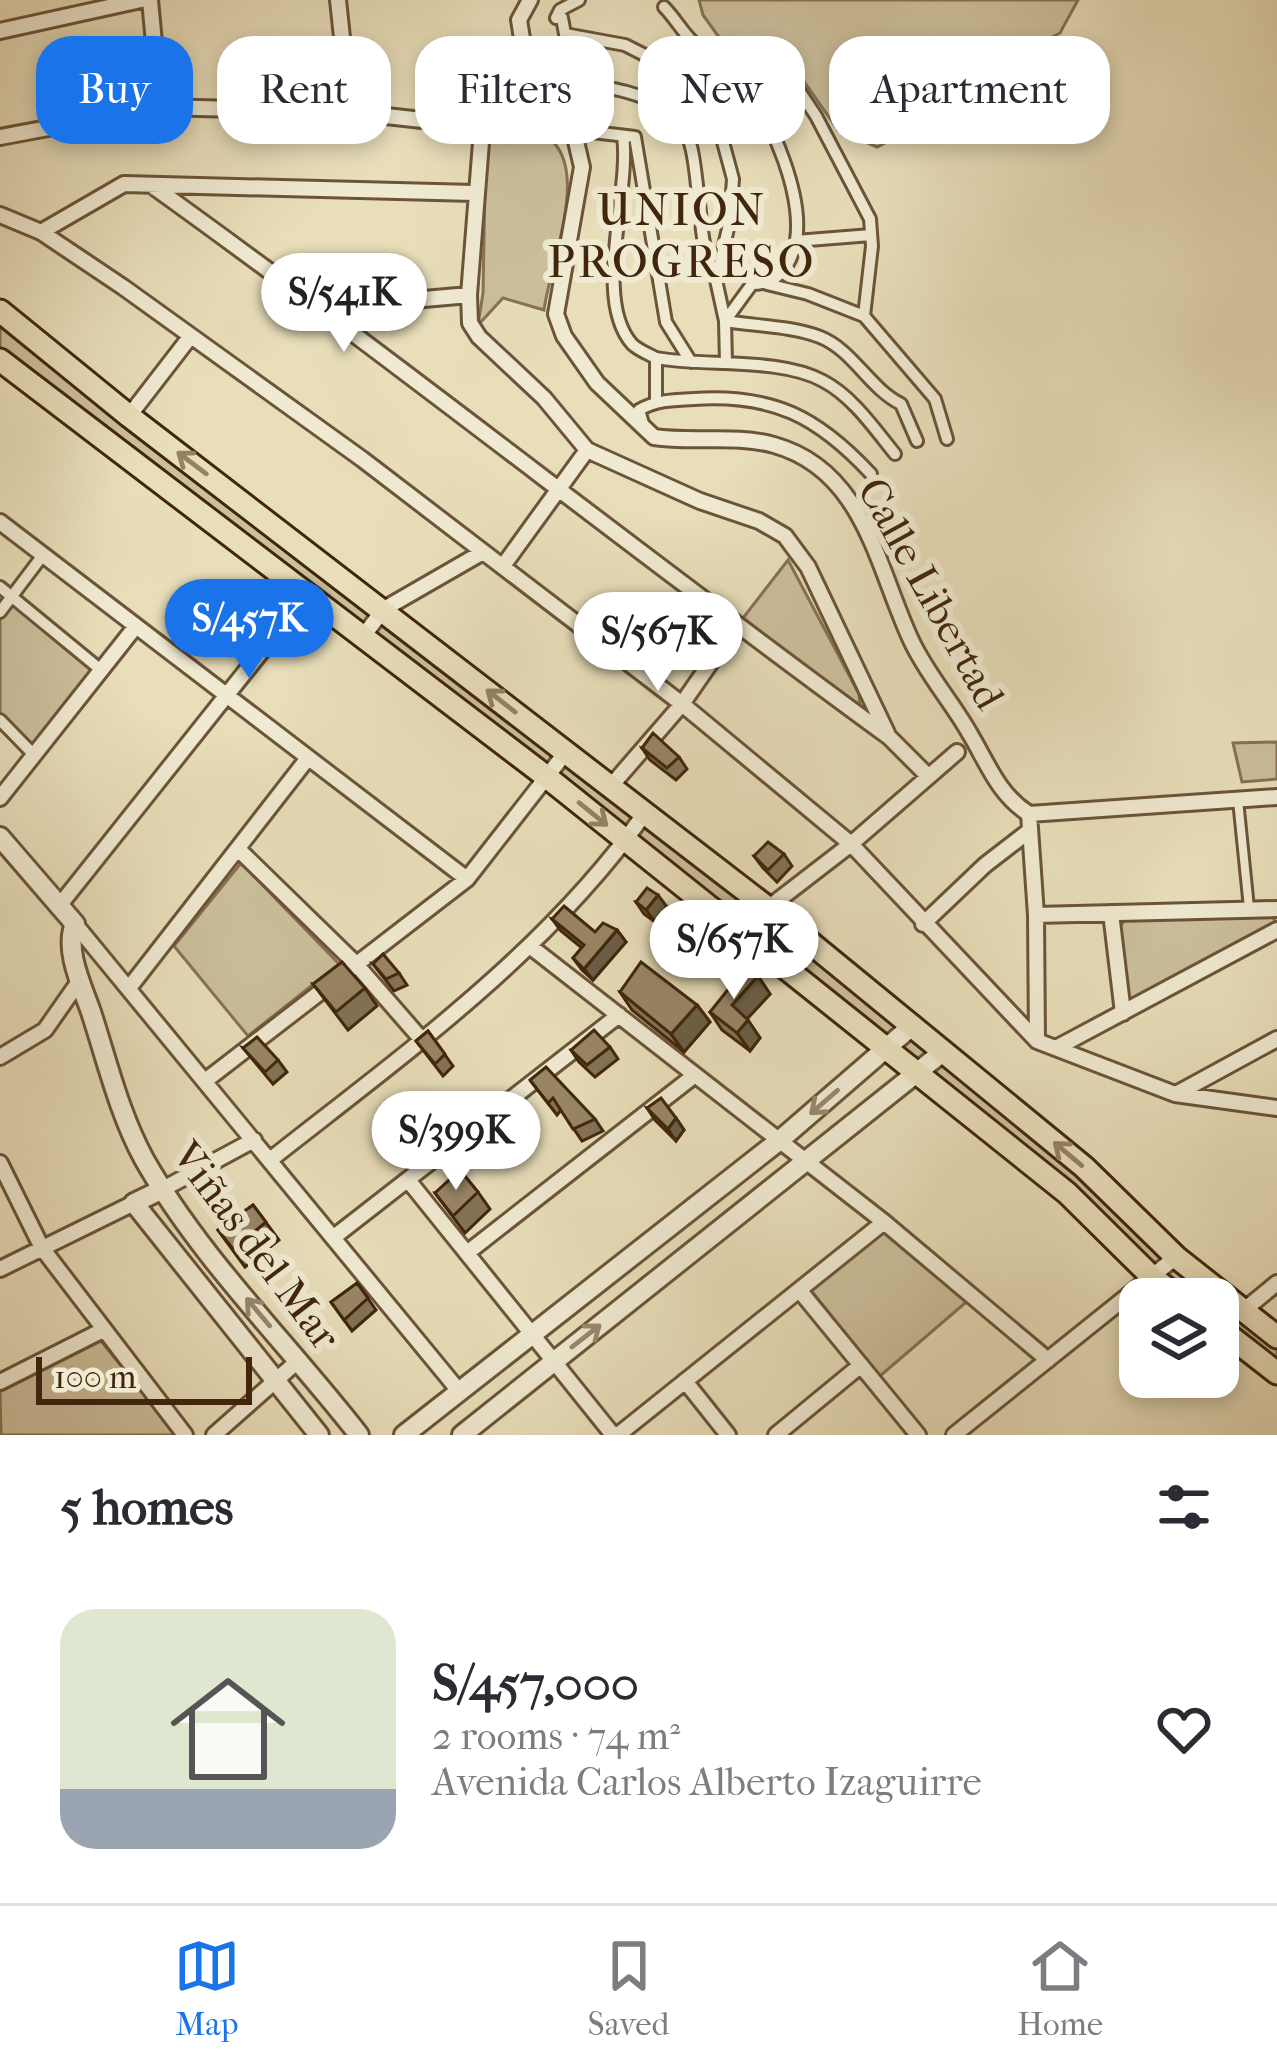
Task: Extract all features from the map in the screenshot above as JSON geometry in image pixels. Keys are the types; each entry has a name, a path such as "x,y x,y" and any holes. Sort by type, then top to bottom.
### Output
{"main road":[{"path":"0,311 129,416 768,908 1084,1167 1176,1257 1277,1337"},
{"path":"4,372 308,593 548,778 1067,1193 1153,1278"},
{"path":"1239,1343 1277,1373"}],"street":[{"path":"52,0 63,16"},
{"path":"0,31 146,0 151,36"},
{"path":"338,0 342,36"},
{"path":"522,36 519,20 530,0"},
{"path":"579,0 560,10 556,18 562,18 565,34 625,45 700,83 715,112 733,179 730,220 716,280"},
{"path":"664,7 688,36"},
{"path":"614,89 636,93 678,119 689,139 701,246 716,280 725,321 726,363"},
{"path":"805,100 870,219 864,316"},
{"path":"0,137 36,130"},
{"path":"614,135 635,137 667,322 691,362"},
{"path":"623,136 627,162 614,236 618,320 634,346 656,358 786,370 822,380 861,412 895,454"},
{"path":"480,144 469,295 470,323 479,337 544,398 587,450 785,536 808,567 889,737"},
{"path":"576,144 581,166 556,314 564,336 597,383 645,430"},
{"path":"767,284 781,274 796,241 790,175 774,144"},
{"path":"41,232 124,184 475,194"},
{"path":"154,188 322,308 558,492 889,737 928,776"},
{"path":"0,215 41,232 190,337 682,704 851,844 1037,1041 1175,1094 1277,1108"},
{"path":"796,241 871,235"},
{"path":"725,321 752,284 808,294 864,316 935,399 947,440"},
{"path":"322,308 469,295"},
{"path":"725,321 822,338 861,368 885,396 902,404 917,441"},
{"path":"129,416 190,337"},
{"path":"656,358 656,401"},
{"path":"645,430 639,410 656,401 762,400 811,419 871,474"},
{"name":"Calle Libertad","path":"645,430 655,437 680,441 745,440 776,445 807,460 841,486 856,508 920,658 951,701 992,778 1012,803 1029,814"},
{"path":"503,566 587,450"},
{"path":"0,522 467,879"},
{"path":"364,635 384,609 483,552"},
{"path":"0,612 43,555"},
{"path":"0,587 101,670"},
{"path":"59,906 308,593"},
{"path":"0,798 136,626"},
{"path":"610,785 682,704 736,626"},
{"path":"0,720 34,756"},
{"path":"205,1081 467,879 566,752"},
{"path":"768,908 957,752"},
{"path":"129,988 308,758"},
{"path":"1037,1041 1029,814 1277,797"},
{"path":"270,1160 531,947 645,813"},
{"path":"923,923 1029,831"},
{"path":"0,837 459,1391"},
{"path":"238,849 355,963 422,1040"},
{"path":"1036,915 1277,909"},
{"path":"1112,913 1123,1013"},
{"name":"Viñas del Mar","path":"75,924 71,944 80,980 118,1099 142,1155 163,1189 358,1435"},
{"path":"1056,1048 1277,931"},
{"path":"531,947 884,1222 1048,1360"},
{"path":"0,1057 45,1030 80,980"},
{"path":"334,1237 619,1015"},
{"path":"404,1435 780,1140 913,1025"},
{"path":"1175,1094 1277,1039"},
{"path":"461,1435 944,1051"},
{"path":"467,1253 695,1075"},
{"path":"0,1269 254,1140"},
{"path":"1,1168 42,1248 185,1435"},
{"path":"407,1180 615,1435 884,1222"},
{"name":"Viñas del Mar","path":"134,1203 320,1435"},
{"path":"1153,1278 1176,1257"},
{"path":"1243,1311 1277,1283"},
{"path":"800,1291 918,1435"},
{"path":"955,1435 1119,1305"},
{"path":"0,1382 103,1330"},
{"path":"214,1435 299,1360"},
{"path":"776,1435 861,1365"},
{"path":"685,1381 728,1435"}],"lane":[{"path":"1238,800 1250,910"}],"shaded area":[{"path":"699,0 1078,0 1054,36 829,36 829,117 805,83 805,36 718,36"},
{"path":"486,144 556,144 566,168 567,195 544,310 503,298 478,325 483,293"},
{"path":"0,321 782,933 1080,1174 1191,1278 1168,1278 1073,1187 577,789 0,347"},
{"path":"788,560 860,704 851,703 743,618"},
{"path":"12,602 93,669 30,748 0,717 0,618"},
{"path":"1277,742 1277,779 1242,782 1233,743"},
{"path":"241,863 339,964 248,1036 174,946"},
{"path":"1272,916 1277,924 1129,1004 1124,997 1120,927 1125,919"},
{"path":"883,1230 971,1298 880,1376 809,1288"},
{"path":"1239,1319 1277,1348 1277,1363 1239,1334"},
{"path":"101,1341 177,1435 1,1435 0,1392"}],"building":[{"path":"653,733 679,757 667,768 642,748"},
{"path":"768,842 784,854 768,870 754,856"},
{"path":"647,888 658,895 646,910 636,902"},
{"path":"564,906 595,932 603,923 617,930 584,969 573,958 584,945 552,919"},
{"path":"383,954 399,973 386,979 373,964"},
{"path":"342,962 365,988 336,1012 313,984"},
{"path":"641,962 697,1005 671,1034 620,992"},
{"path":"746,967 758,976 732,1005 748,1020 737,1033 710,1012"},
{"path":"594,1030 610,1047 587,1065 571,1050"},
{"path":"428,1031 445,1054 435,1064 416,1041"},
{"path":"257,1037 278,1060 265,1072 243,1048"},
{"path":"546,1067 595,1119 573,1129 553,1098 548,1103 530,1080"},
{"path":"661,1098 676,1118 668,1129 647,1108"},
{"path":"460,1170 478,1192 453,1216 435,1193"},
{"path":"253,1205 266,1222 233,1249 218,1230"},
{"path":"357,1283 368,1298 344,1320 331,1302"}],"district":[{"name":"UNION PROGRESO","path":"682,235"}]}
